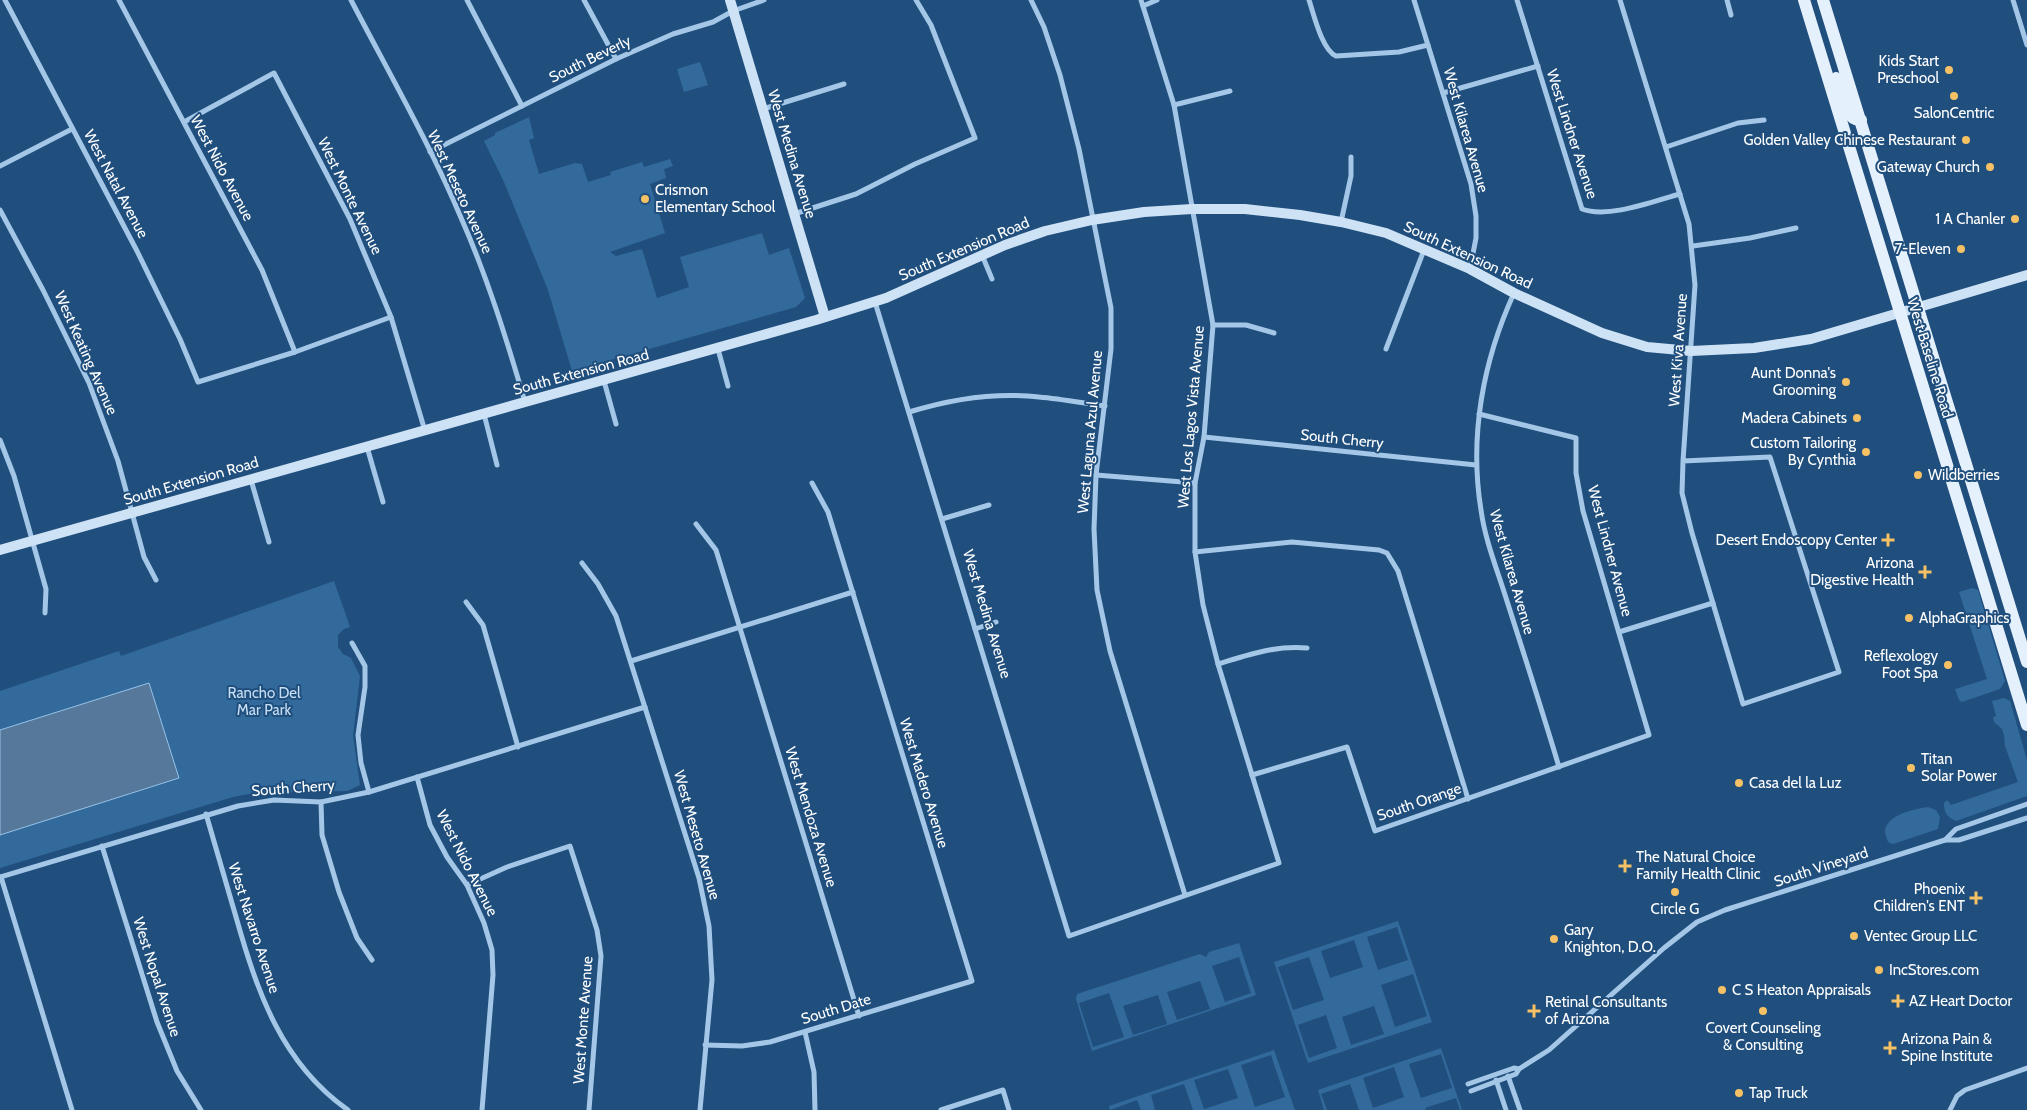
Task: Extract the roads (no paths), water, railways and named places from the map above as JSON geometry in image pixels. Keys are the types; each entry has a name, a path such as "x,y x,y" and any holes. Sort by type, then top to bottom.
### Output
{"main road":[{"name":"West Baseline Road","path":"1804,0 2027,724"},
{"name":"West Baseline Road","path":"1823,0 2027,662"},
{"path":"1819,50 1837,80 1848,114 1854,119 1861,120"}],"street":[{"name":"West Natal Avenue","path":"6,0 142,260 180,339 198,382 295,352"},
{"name":"West Nido Avenue","path":"119,0 262,270 295,352"},
{"name":"West Meseto Avenue","path":"351,0 463,220 508,342 525,403"},
{"path":"467,0 522,106"},
{"path":"584,0 616,59"},
{"name":"West Medina Avenue","path":"730,0 825,317"},
{"name":"South Beverly","path":"430,152 616,59 673,34 713,22 733,11 764,0"},
{"path":"794,214 856,194 915,164 975,138 931,25 916,0"},
{"name":"West Laguna Azul Avenue","path":"1031,0 1044,27 1060,75 1078,148 1111,308 1111,349 1096,475 1094,529 1097,590 1110,651 1185,896"},
{"path":"1142,3 1157,0"},
{"path":"1309,0 1326,46 1330,53 1336,56 1399,52 1428,45"},
{"name":"West Kilarea Avenue","path":"1414,0 1472,184 1476,216 1476,238 1470,269"},
{"name":"West Lindner Avenue","path":"1517,0 1582,209 1591,213 1625,209 1680,194"},
{"name":"West Kiva Avenue","path":"1620,0 1689,224 1695,285 1682,460 1682,493 1692,533 1743,704 1839,672 1770,456 1682,460"},
{"path":"1727,0 1731,15"},
{"path":"2013,0 2027,45"},
{"name":"West Los Lagos Vista Avenue","path":"1142,3 1174,105 1213,325 1204,437 1195,483 1195,552 1203,605 1218,664 1279,863 1185,896"},
{"path":"1443,93 1538,66"},
{"name":"West Monte Avenue","path":"184,122 274,73 350,219 391,317 425,431"},
{"path":"763,109 844,84"},
{"path":"1174,105 1230,91"},
{"path":"1666,147 1738,123 1764,120"},
{"path":"0,166 72,128"},
{"path":"1341,222 1351,176 1351,157"},
{"name":"South Extension Road","path":"0,550 718,349 875,302 911,288 982,255 1045,231 1092,220 1144,212 1192,208 1244,209 1341,222 1386,233 1470,269 1514,293 1602,333 1647,347 1691,351 1754,348 1788,344 1820,337 2027,275"},
{"name":"West Keating Avenue","path":"0,210 43,290 89,384 118,461 144,557 156,580"},
{"path":"1692,246 1750,238 1796,228"},
{"path":"1386,349 1424,250"},
{"path":"982,255 992,279"},
{"name":"West Kilarea Avenue","path":"1514,293 1501,323 1487,366 1479,414 1476,465 1481,511 1559,767"},
{"name":"West Medina Avenue","path":"875,302 1069,936 1185,896"},
{"path":"295,352 391,317"},
{"path":"1213,325 1246,325 1274,333"},
{"path":"718,349 728,386"},
{"path":"604,381 616,424"},
{"path":"909,412 941,403 983,396 1041,397 1105,406"},
{"path":"484,413 497,465"},
{"name":"West Lindner Avenue","path":"1479,414 1576,438 1576,473 1583,511 1650,735"},
{"name":"South Cherry","path":"1204,437 1476,465"},
{"path":"0,440 14,476 46,589 44,613"},
{"path":"367,447 383,502"},
{"path":"1096,475 1195,483"},
{"path":"251,479 269,542"},
{"name":"West Madero Avenue","path":"812,483 828,512 972,981"},
{"path":"942,519 989,505"},
{"name":"West Mendoza Avenue","path":"696,524 716,550 859,1016"},
{"path":"1195,552 1292,542 1378,550 1387,553 1398,571 1468,799"},
{"name":"West Meseto Avenue","path":"582,563 598,584 616,616 699,878 709,926 712,980 700,1110"},
{"path":"631,661 852,592"},
{"path":"466,602 483,625 518,747"},
{"path":"1619,632 1713,603"},
{"path":"975,629 996,622"},
{"path":"352,643 365,666 365,687 358,735 361,764 369,792"},
{"path":"1218,664 1269,649 1307,648"},
{"name":"South Cherry","path":"1,877 206,814 238,806 274,800 321,802 369,792 645,707"},
{"name":"South Orange","path":"1252,775 1348,747 1375,831 1650,735"},
{"name":"West Nido Avenue","path":"417,777 430,825 447,857 467,885 484,923 492,950 493,975 482,1110"},
{"path":"321,802 322,835 340,892 357,938 372,960"},
{"name":"South Vineyard","path":"1945,840 1956,829 2027,804"},
{"name":"West Navarro Avenue","path":"206,814 253,975 272,1022 300,1065 336,1102 348,1110"},
{"name":"South Vineyard","path":"1471,1091 1516,1074 1520,1069 1549,1050 1664,948 1697,922 1725,910 1945,840 1959,840 2027,818"},
{"name":"West Nopal Avenue","path":"102,846 157,1022 177,1072 201,1110"},
{"name":"West Monte Avenue","path":"467,885 506,867 570,846 597,930 601,956 589,1110"},
{"path":"1,877 72,1110"},
{"name":"South Date","path":"705,1045 751,1045 770,1042 972,981"},
{"path":"805,1032 814,1072 815,1110"},
{"path":"1950,1110 1957,1096 1965,1090 2027,1068"},
{"name":"South Vineyard","path":"1468,1084 1506,1070 1520,1069"},
{"path":"1506,1070 1520,1110"},
{"path":"1494,1075 1506,1110"},
{"path":"941,1110 1002,1090 1009,1110"}],"place":[{"name":"Kids Start Preschool","path":"1949,70"},
{"name":"SalonCentric","path":"1954,96"},
{"name":"Golden Valley Chinese Restaurant","path":"1966,140"},
{"name":"Gateway Church","path":"1990,167"},
{"name":"Crismon Elementary School","path":"645,199"},
{"name":"1 A Chanler","path":"2015,219"},
{"name":"7-Eleven","path":"1961,249"},
{"name":"Aunt Donna's Grooming","path":"1846,382"},
{"name":"Madera Cabinets","path":"1857,418"},
{"name":"Custom Tailoring By Cynthia","path":"1866,452"},
{"name":"Wildberries","path":"1918,475"},
{"name":"Desert Endoscopy Center","path":"1888,540"},
{"name":"Arizona Digestive Health","path":"1925,572"},
{"name":"AlphaGraphics","path":"1909,618"},
{"name":"Reflexology Foot Spa","path":"1948,665"},
{"name":"Titan Solar Power","path":"1911,768"},
{"name":"Casa del la Luz","path":"1739,783"},
{"name":"The Natural Choice Family Health Clinic","path":"1625,866"},
{"name":"Circle G","path":"1675,892"},
{"name":"Phoenix Children's ENT","path":"1976,898"},
{"name":"Ventec Group LLC","path":"1854,936"},
{"name":"Gary Knighton, D.O.","path":"1554,939"},
{"name":"IncStores.com","path":"1879,970"},
{"name":"C S Heaton Appraisals","path":"1722,990"},
{"name":"AZ Heart Doctor","path":"1898,1001"},
{"name":"Retinal Consultants of Arizona","path":"1534,1011"},
{"name":"Covert Counseling & Consulting","path":"1763,1011"},
{"name":"Arizona Pain & Spine Institute","path":"1890,1048"},
{"name":"Tap Truck","path":"1739,1093"}],"park label":[{"name":"Rancho Del Mar Park","path":"264,702"}]}
